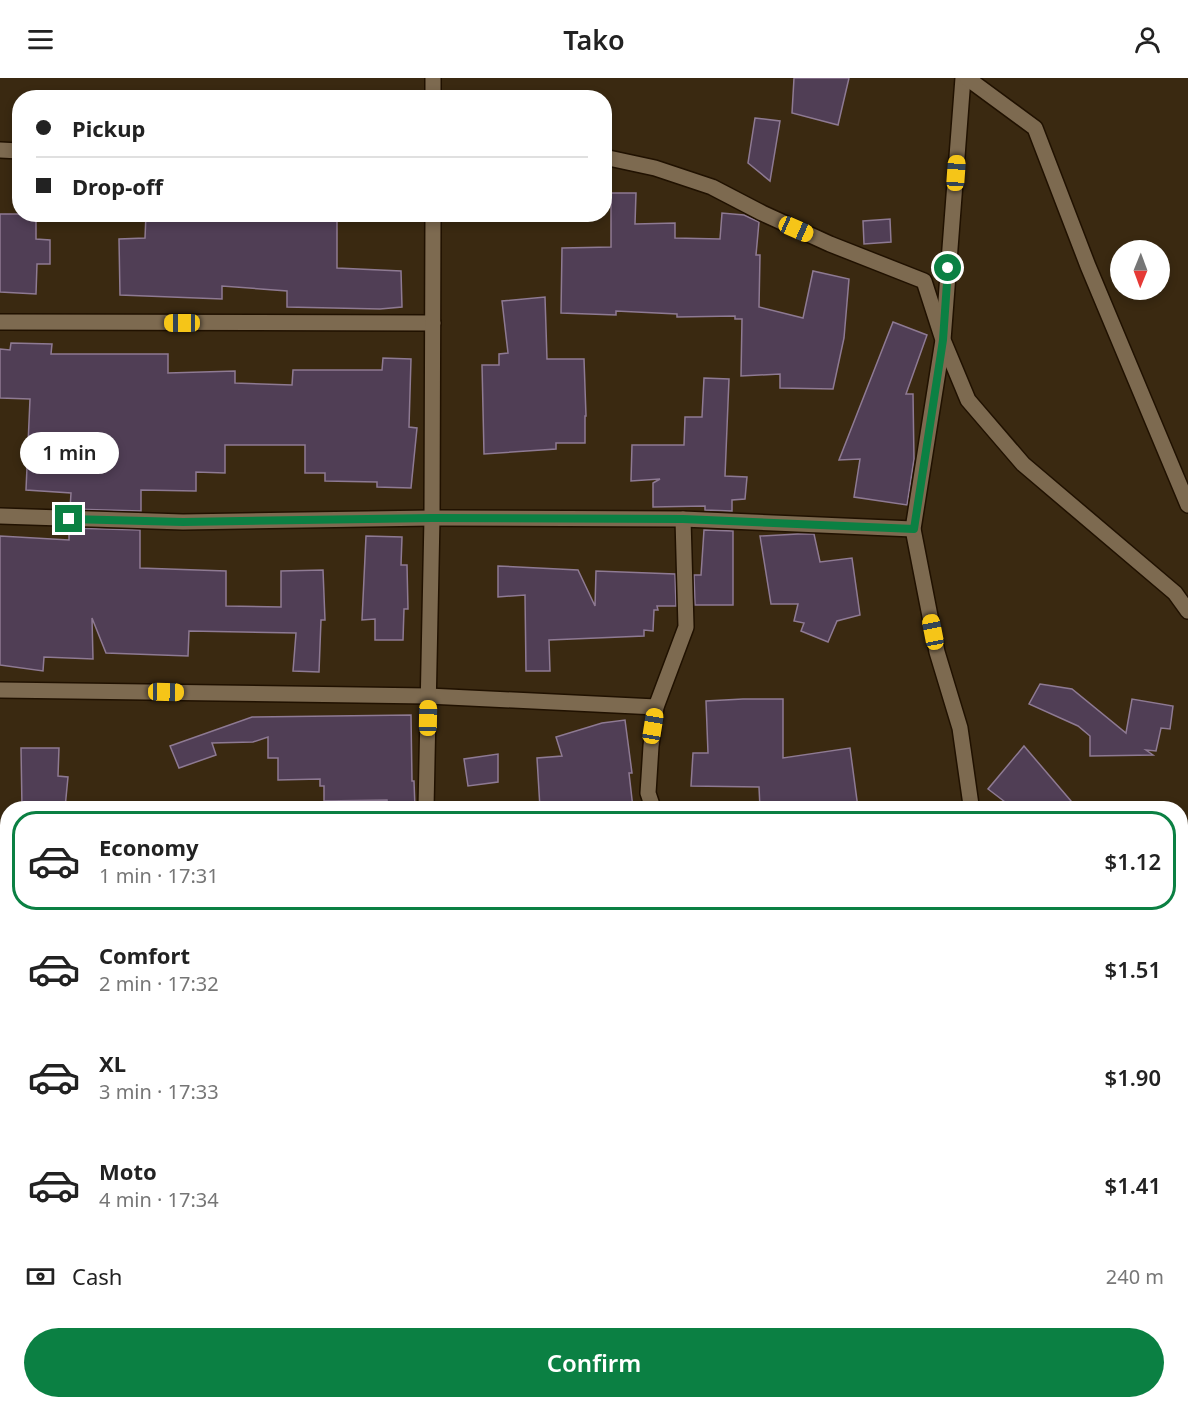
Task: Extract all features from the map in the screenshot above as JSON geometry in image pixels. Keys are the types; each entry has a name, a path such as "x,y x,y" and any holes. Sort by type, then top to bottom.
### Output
{"street":[{"path":"963,78 943,340 914,529 937,652 960,728 970,801"},
{"path":"967,78 1035,128 1088,266 1188,506"},
{"path":"612,159 655,168 712,187 830,244 924,281 943,340 968,400 1023,464 1175,593 1188,611"},
{"path":"426,801 432,518 433,222"},
{"path":"0,322 433,323"},
{"path":"0,516 183,522 432,518 683,519 914,529"},
{"path":"651,801 648,793 656,707 686,627 683,519"},
{"path":"0,690 428,696 656,707"}],"building":[{"path":"794,78 849,78 838,125 792,113"},
{"path":"755,118 780,121 770,181 748,163"},
{"path":"612,193 636,193 635,224 675,223 675,238 720,239 722,213 744,215 759,222 756,255 760,255 759,307 803,318 813,271 849,279 844,338 833,389 780,388 780,374 741,376 742,319 735,319 735,316 677,317 677,314 616,311 616,315 561,313 562,248 611,247"},
{"path":"0,214 12,214 12,222 36,222 36,239 50,240 50,264 37,264 36,294 0,292"},
{"path":"890,219 891,242 864,244 863,221"},
{"path":"146,222 337,222 337,268 401,271 402,307 380,309 287,307 287,291 222,286 222,299 120,295 119,239 145,238"},
{"path":"545,297 547,359 584,359 585,443 556,443 556,449 484,454 482,365 499,365 499,354 508,353 502,301"},
{"path":"893,322 927,335 906,394 913,394 914,459 907,505 854,497 860,459 839,460"},
{"path":"11,343 52,344 51,354 168,354 168,373 235,371 235,383 292,385 293,370 382,370 383,358 411,359 409,427 417,428 411,488 377,487 377,482 325,481 325,473 305,473 305,445 225,445 225,473 196,472 196,491 141,490 141,511 70,509 71,493 26,490 30,399 0,398 0,349 10,350"},
{"path":"704,378 729,379 725,476 747,477 745,499 732,500 732,511 705,510 705,506 653,507 653,483 660,479 631,481 632,445 684,445 685,417 702,417"},
{"path":"69,528 140,530 140,568 226,571 226,606 281,607 281,571 323,570 325,620 321,620 319,672 293,671 296,633 189,631 188,656 106,653 92,618 93,659 44,657 43,671 0,665 0,536 69,540"},
{"path":"704,530 733,531 733,605 695,605 694,575 701,575"},
{"path":"814,534 820,562 852,558 860,615 837,621 828,642 801,631 804,623 794,621 798,604 771,604 760,536"},
{"path":"366,536 402,537 401,565 407,565 408,609 404,609 403,640 375,640 375,619 362,620"},
{"path":"498,566 578,570 595,606 596,571 675,574 676,606 657,606 658,610 654,610 653,631 644,630 644,636 549,640 550,671 526,671 525,595 498,597"},
{"path":"1040,684 1072,689 1126,733 1132,699 1173,706 1170,729 1161,728 1156,751 1146,750 1153,755 1090,756 1090,736 1078,726 1029,704"},
{"path":"783,699 783,758 850,748 857,801 760,801 759,787 691,786 693,753 708,753 706,701"},
{"path":"411,715 412,781 414,781 415,801 324,801 324,786 320,786 320,779 278,780 278,758 268,758 268,737 253,742 212,743 216,755 179,768 170,746 252,717"},
{"path":"625,720 632,773 629,773 632,801 540,801 537,758 562,756 556,737 602,723"},
{"path":"1024,746 1071,801 1004,801 988,789"},
{"path":"21,748 59,748 58,776 68,777 66,801 22,801"},
{"path":"498,754 498,782 468,786 464,759"}],"route":[{"path":"69,519 183,522 432,518 683,519 914,529 943,340 948,268"}]}
